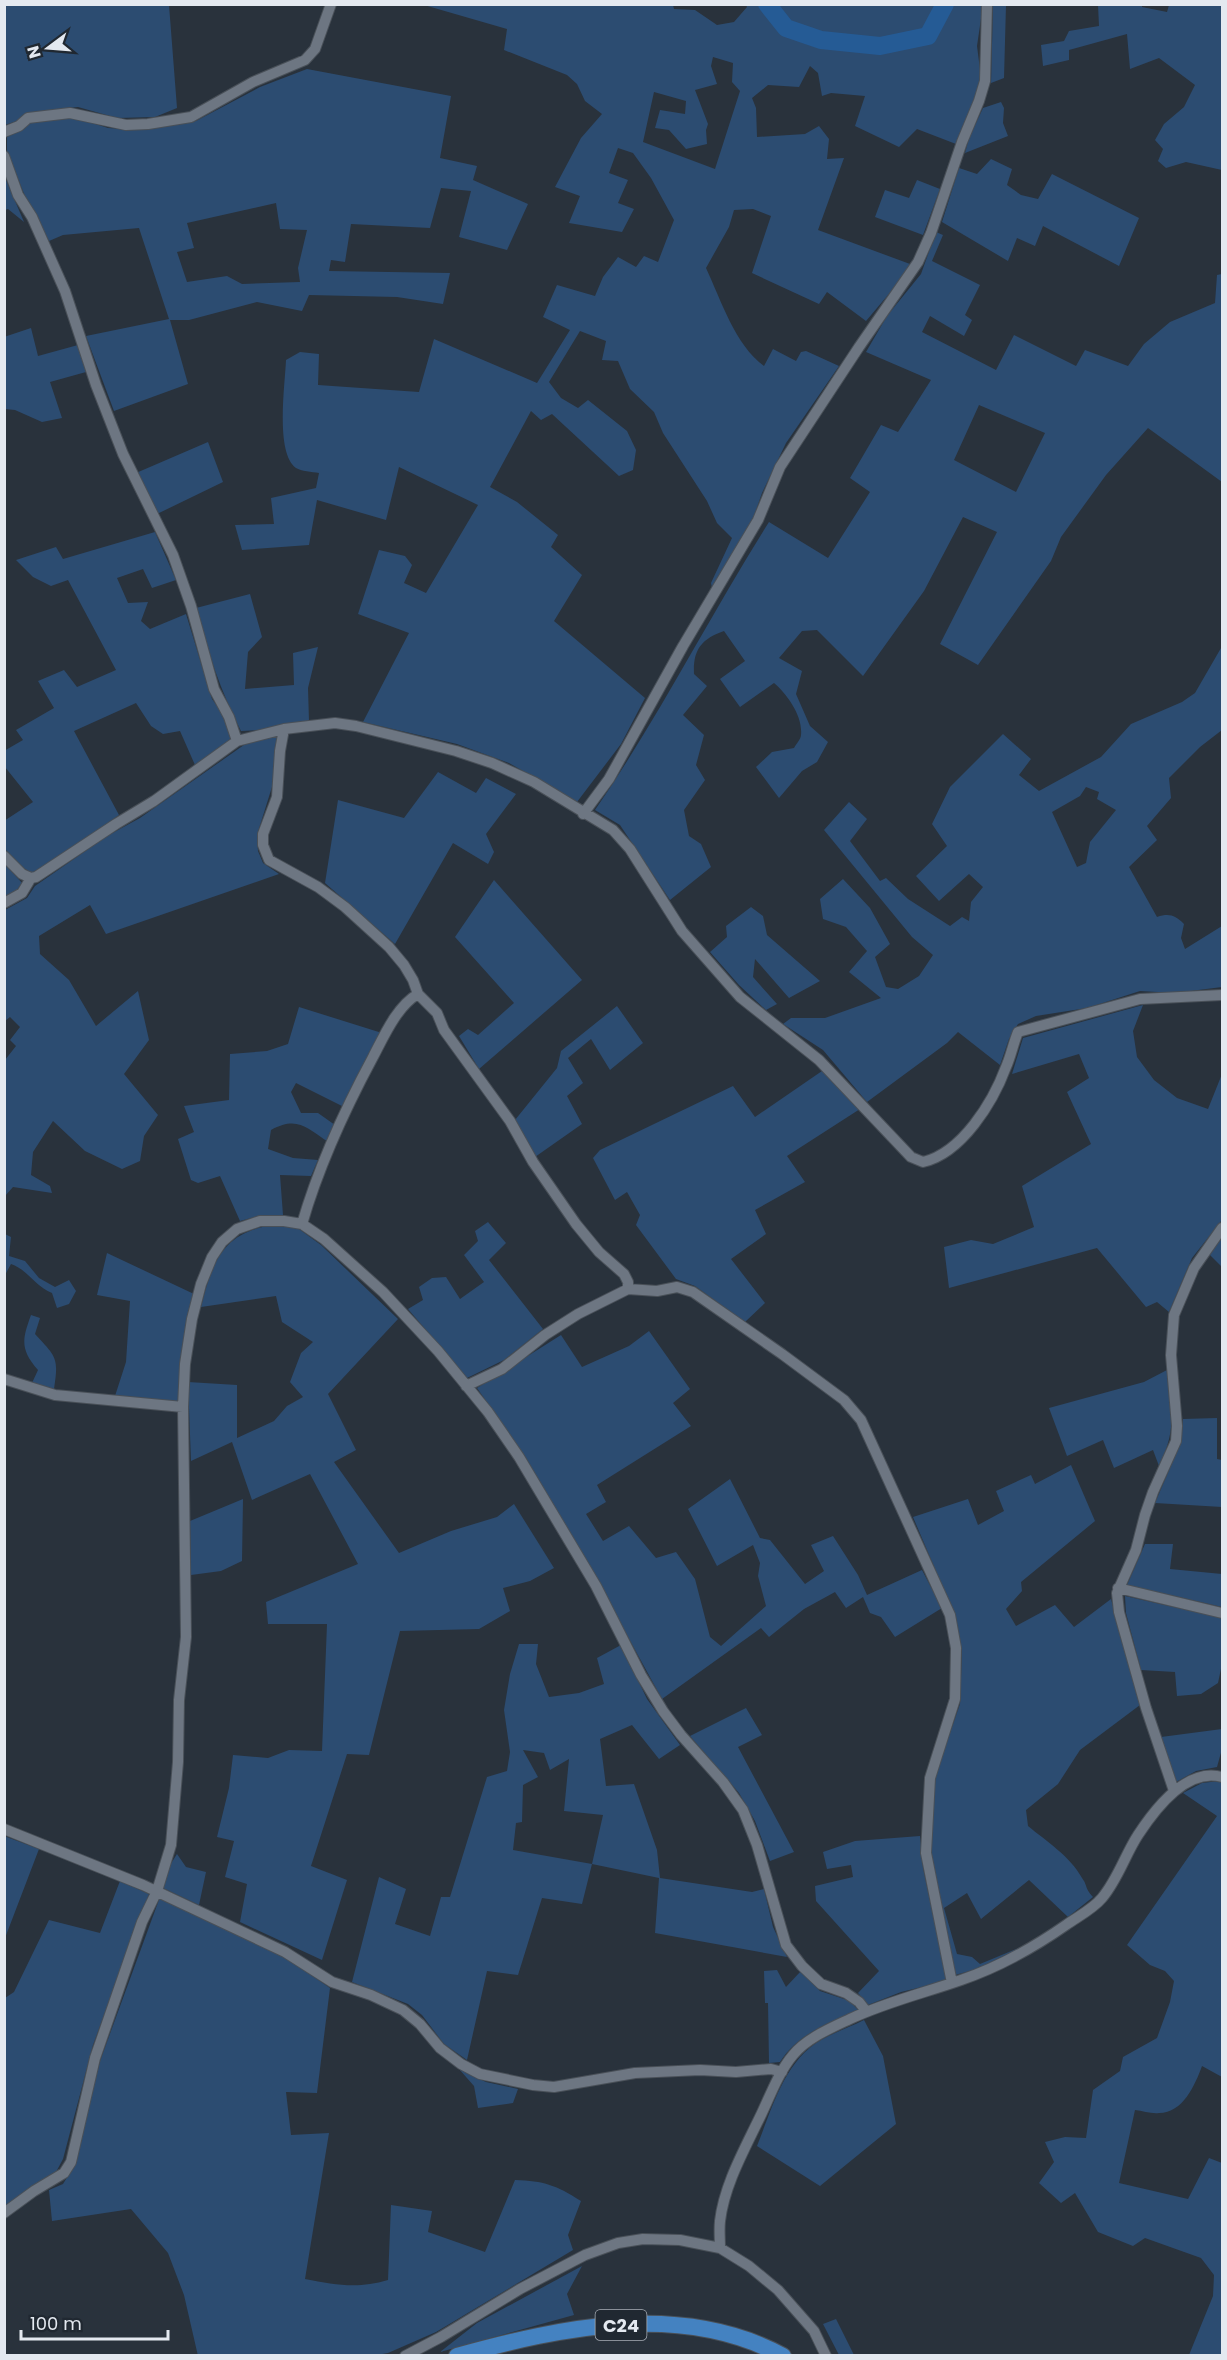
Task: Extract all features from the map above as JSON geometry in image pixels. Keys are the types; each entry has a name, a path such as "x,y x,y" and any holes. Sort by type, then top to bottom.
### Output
{"main road":[{"name":"C24","path":"457,2355 543,2335 640,2323 685,2325 725,2333 783,2355"}],"street":[{"path":"4,132 19,126 28,118 70,113 126,125 148,124 202,113 253,82 305,60 311,55 331,4"},
{"path":"583,814 609,779 688,636 758,520 780,467 859,346 918,262 931,233 985,81 987,4"},
{"path":"4,156 18,195 32,217 65,291 96,385 123,454 173,555 191,606 214,689 229,717 237,741"},
{"path":"4,903 22,893 31,878 46,871 154,801 237,741 284,729 335,723 356,726 456,751 492,763 534,782 583,814 613,830 621,838 682,930 740,997 819,1060 911,1156 919,1161 923,1162 938,1157 964,1137 988,1106 1006,1067 1018,1032 1140,999 1222,995"},
{"path":"284,729 277,797 263,834 265,853 269,860 318,887 389,947 404,965 418,994 437,1013 444,1030 510,1121 533,1162 576,1224 599,1252 624,1274 628,1282 628,1289"},
{"path":"4,856 22,874 31,878"},
{"path":"302,1224 315,1179 344,1112 384,1036 407,1000 418,994"},
{"path":"4,2213 64,2173 71,2162 95,2058 116,2004 142,1922 157,1891 172,1836 178,1762 179,1700 186,1638 183,1407 185,1364 192,1319 201,1284 212,1257 222,1242 237,1229 260,1221 302,1224 324,1239 383,1292 438,1351 488,1412 519,1457 596,1586 641,1675 663,1711 681,1736 723,1782 743,1810 757,1845 786,1945 802,1966 821,1984 859,2002 866,2012"},
{"path":"1174,1791 1128,1647 1119,1611 1118,1588 1136,1551 1149,1503 1176,1441 1177,1426 1171,1355 1174,1315 1194,1268 1222,1228"},
{"path":"466,1386 502,1369 545,1335 578,1314 628,1289 649,1291 677,1287 693,1292 783,1354 844,1400 861,1420 950,1615 956,1648 955,1699 930,1778 926,1853 952,1983"},
{"path":"4,1379 55,1395 183,1407"},
{"path":"1118,1588 1222,1613"},
{"path":"720,2248 720,2221 729,2184 782,2072 793,2055 808,2042 831,2028 866,2012 905,1996 952,1983 1002,1964 1035,1946 1101,1899 1138,1835 1174,1791 1203,1777 1215,1775 1222,1777"},
{"path":"4,1829 157,1891 276,1948 332,1982 371,1995 403,2010 420,2024 440,2048 461,2064 480,2074 554,2087 635,2073 700,2070 736,2072 771,2069 782,2072"},
{"path":"405,2355 441,2337 520,2289 585,2255 618,2243 643,2239 680,2240 720,2248 749,2266 778,2290 814,2331 826,2355"}],"shaded area":[{"path":"4,5 169,5 177,108 155,117 117,118 78,107 26,113 17,121 5,125"},
{"path":"424,5 673,5 674,9 695,10 717,25 734,22 747,7 746,5 983,5 977,46 981,77 978,93 956,144 917,129 899,147 855,126 865,96 831,93 822,96 818,73 810,66 799,87 768,85 752,98 756,108 757,137 805,134 819,126 829,139 827,159 844,158 818,230 910,264 904,276 866,321 827,292 819,304 752,273 771,216 753,209 734,210 729,227 706,268 730,321 745,346 764,366 773,349 796,361 801,352 806,351 839,366 786,443 762,493 753,519 712,588 711,583 732,538 717,523 707,501 663,433 654,412 630,389 618,361 602,360 606,341 580,331 549,382 561,398 578,408 588,400 627,431 636,450 633,470 619,476 552,414 541,420 531,411 490,487 517,502 558,535 551,547 582,575 554,621 645,698 621,744 577,802 509,763 457,744 363,722 409,633 358,614 379,550 405,556 412,565 404,583 426,593 478,505 399,467 386,520 317,500 309,545 242,550 235,525 274,524 271,498 316,488 319,473 296,468 285,448 283,401 286,360 300,352 319,354 318,385 419,392 434,339 537,383 570,330 543,317 557,285 595,296 603,277 618,257 636,267 644,256 658,262 674,220 651,178 633,153 618,148 609,173 628,180 618,203 634,209 622,232 569,223 580,196 555,187 581,138 602,114 585,101 577,84 567,75 504,50 507,29","holes":["713,57 733,63 732,82 740,91 715,169 643,142 654,92 686,101 685,114 660,110 655,128 669,130 686,149 707,144 708,124 695,90 717,84 711,66"]},
{"path":"993,5 1006,5 1004,78 991,83"},
{"path":"1098,5 1142,5 1142,7 1167,12 1169,5 1222,5 1222,170 1186,162 1166,168 1158,161 1163,149 1155,140 1164,124 1184,107 1195,85 1159,58 1130,69 1127,34 1069,50 1069,60 1043,66 1041,45 1064,41 1069,31 1099,26"},
{"path":"307,69 451,96 440,158 477,166 473,180 528,204 507,250 459,237 471,191 441,188 430,228 351,224 345,262 331,260 329,271 450,273 443,304 397,297 309,295 302,311 257,302 189,320 170,320 188,384 114,411 86,336 169,319 139,228 63,235 49,241 25,196 7,152 7,137 30,122 77,118 108,128 138,130 196,121 260,87","holes":["276,203 280,229 307,230 298,268 300,282 242,284 227,276 187,282 177,252 194,248 187,223"]},
{"path":"1001,102 1004,108 1003,123 1008,136 965,153 969,138 983,108"},
{"path":"991,159 1012,169 1007,185 1021,195 1038,199 1052,174 1139,218 1119,266 1043,226 1035,246 1017,238 1008,261 942,222 959,168 977,174"},
{"path":"4,175 24,222 8,209 5,210"},
{"path":"917,180 940,189 923,235 875,217 885,190 909,198"},
{"path":"936,232 943,235 932,261 980,285 965,315 972,320 964,336 930,316 922,332 996,370 1014,335 1076,366 1085,350 1128,366 1144,344 1170,322 1215,303 1217,275 1222,274 1222,482 1148,428 1106,475 1061,537 1051,561 978,665 940,644 997,532 963,517 924,591 863,676 817,630 802,631 779,658 802,671 796,694 810,726 828,742 817,762 802,771 779,798 756,767 772,752 794,748 801,735 797,713 789,699 774,683 740,707 720,679 745,661 724,631 709,638 697,652 694,666 694,674 707,686 683,715 704,735 696,765 705,780 684,810 689,836 701,844 711,867 670,900 620,825 595,810 641,739 769,522 828,558 870,492 850,478 881,425 898,432 931,380 866,352 887,316 921,274","holes":["979,405 1045,433 1016,492 954,460"]},
{"path":"31,328 38,356 78,345 86,372 50,382 62,418 42,422 15,410 5,409 4,337"},
{"path":"208,442 223,482 157,514 136,473"},
{"path":"155,532 176,580 152,588 143,569 117,578 128,603 148,602 141,621 150,629 186,614 212,699 224,715 233,739 195,765 180,731 163,734 151,726 136,703 74,731 119,815 69,851 32,873 20,866 5,849 4,821 33,802 5,767 4,751 23,740 16,730 54,708 38,681 64,670 77,687 116,670 68,580 51,586 33,577 16,560 56,547 63,559"},
{"path":"250,594 262,637 248,652 245,689 294,685 293,653 318,647 308,688 309,721 263,730 241,731 227,701 215,671 196,608"},
{"path":"1221,648 1222,730 1200,747 1169,778 1171,798 1147,826 1157,840 1129,867 1157,917 1172,916 1184,924 1181,938 1185,949 1222,926 1222,987 1175,993 1140,991 1087,1008 1036,1016 1018,1024 1009,1039 1000,1065 958,1032 947,1043 867,1102 823,1050 783,1024 791,1018 825,1018 881,998 849,972 867,951 846,927 823,919 820,899 843,879 870,908 890,944 875,957 886,987 898,989 919,976 933,955 912,937 824,830 849,802 867,819 850,841 880,881 886,878 908,899 950,926 962,917 969,921 971,902 983,887 969,874 939,901 916,876 947,846 932,824 950,787 1003,734 1031,759 1019,775 1039,791 1101,757 1131,724 1182,702 1195,693","holes":["1086,787 1099,792 1097,799 1116,810 1090,842 1086,863 1077,867 1052,812 1080,796"]},
{"path":"280,733 276,774 257,835 258,851 263,863 279,874 106,934 90,905 39,936 40,954 69,980 96,1026 138,991 149,1040 124,1074 158,1115 144,1136 140,1161 122,1169 85,1151 53,1121 33,1152 31,1175 50,1186 52,1193 13,1187 5,1196 5,1060 16,1046 10,1040 20,1027 10,1017 5,1021 5,910 27,898 35,886 107,836 140,818 251,740"},
{"path":"438,772 476,793 486,778 516,794 486,834 494,852 488,864 453,843 395,944 325,883 338,800 404,818"},
{"path":"4,863 22,883 17,890 4,898"},
{"path":"494,880 582,980 479,1069 459,1036 468,1029 478,1035 514,1003 455,937"},
{"path":"751,907 763,916 767,935 820,981 789,998 755,959 753,977 777,1004 766,1010 739,985 710,952 727,937 726,926"},
{"path":"1143,1005 1133,1031 1137,1057 1154,1080 1177,1098 1208,1109 1222,1074 1222,1220 1192,1258 1169,1312 1157,1302 1146,1307 1097,1248 949,1288 944,1247 971,1240 993,1244 1034,1227 1022,1186 1091,1144 1067,1092 1089,1078 1079,1054 1012,1074 1023,1038"},
{"path":"617,1006 643,1043 610,1070 591,1039 568,1058 583,1083 567,1096 582,1124 535,1157 515,1120 557,1068 561,1051"},
{"path":"299,1007 382,1033 344,1107 296,1083 291,1092 301,1113 318,1113 335,1125 328,1142 301,1125 288,1124 271,1130 268,1149 293,1158 318,1160 311,1176 280,1175 283,1215 262,1215 240,1221 220,1176 198,1183 191,1180 178,1139 194,1132 184,1106 229,1100 230,1054 267,1051 288,1044"},
{"path":"822,1071 860,1109 787,1156 805,1182 755,1210 766,1234 731,1259 765,1303 745,1322 695,1286 676,1279 636,1225 640,1215 627,1192 615,1200 593,1158 600,1150 733,1086 755,1117"},
{"path":"488,1222 506,1243 489,1260 543,1329 504,1360 467,1378 408,1309 423,1300 419,1287 432,1278 446,1277 460,1299 484,1282 464,1255 478,1241 475,1231"},
{"path":"278,1224 299,1229 321,1245 398,1319 328,1394 356,1450 334,1462 399,1553 451,1531 497,1517 514,1504 554,1568 530,1581 503,1588 510,1611 479,1629 400,1631 369,1755 347,1754 311,1866 347,1880 322,1960 240,1922 247,1884 225,1877 234,1841 217,1837 229,1788 233,1755 268,1758 289,1750 322,1751 327,1624 268,1624 266,1602 358,1564 310,1474 252,1500 232,1442 191,1461 188,1382 237,1385 237,1438 274,1421 287,1406 303,1397 290,1382 301,1353 313,1342 282,1322 276,1296 201,1307 216,1261 233,1240 245,1233"},
{"path":"5,1234 11,1237 9,1256 25,1261 39,1278 55,1287 69,1280 76,1291 69,1304 57,1308 52,1293 11,1264 5,1275"},
{"path":"1222,1237 1222,1267 1210,1255"},
{"path":"107,1253 194,1294 179,1402 115,1396 126,1362 130,1301 97,1295"},
{"path":"31,1315 40,1318 35,1334 52,1353 56,1364 54,1389 32,1383 38,1370 28,1356 24,1344"},
{"path":"649,1331 690,1389 673,1403 691,1426 597,1485 606,1502 586,1514 603,1541 629,1526 656,1558 676,1552 695,1579 710,1637 721,1646 766,1606 758,1576 760,1563 753,1545 717,1566 688,1509 730,1479 760,1538 770,1540 805,1584 824,1571 811,1545 833,1536 858,1575 867,1595 922,1570 942,1608 895,1637 881,1617 870,1613 863,1597 846,1608 835,1592 804,1609 769,1637 761,1628 662,1699 583,1555 526,1458 477,1388 561,1335 582,1367 629,1346"},
{"path":"1167,1370 1172,1419 1169,1441 1159,1466 1153,1450 1114,1468 1103,1440 1067,1456 1049,1408 1144,1382"},
{"path":"1217,1418 1217,1459 1222,1460 1222,1507 1155,1503 1181,1442 1183,1419"},
{"path":"1071,1465 1095,1521 1021,1582 1022,1591 1006,1609 1016,1626 1055,1605 1074,1627 1111,1599 1140,1705 1080,1750 1058,1784 1026,1810 1028,1826 1071,1863 1093,1897 1068,1917 1029,1880 981,1919 967,1893 944,1908 957,1954 972,1957 980,1964 1028,1944 977,1969 955,1975 930,1852 935,1776 960,1704 962,1651 952,1609 913,1517 968,1499 978,1525 1004,1511 996,1491 1031,1475 1035,1484"},
{"path":"243,1499 242,1561 221,1571 191,1575 190,1521"},
{"path":"1145,1544 1173,1544 1170,1569 1222,1574 1222,1607 1127,1585"},
{"path":"1125,1596 1222,1618 1222,1664 1218,1683 1201,1694 1177,1696 1175,1672 1141,1670 1126,1613"},
{"path":"519,1644 538,1644 536,1664 549,1697 579,1693 604,1684 597,1658 621,1645 647,1699 680,1745 659,1759 632,1725 600,1739 606,1786 634,1784 657,1850 660,1878 752,1892 764,1889 773,1927 787,1957 655,1933 659,1878 592,1864 582,1904 542,1898 518,1975 487,1971 467,2060 444,2044 422,2015 408,2004 352,1982 379,1877 406,1889 395,1924 430,1936 441,1897 450,1897 487,1777 507,1771 510,1752 504,1710 510,1674","holes":["523,1750 544,1753 550,1770 569,1759 564,1811 603,1815 592,1864 513,1850 516,1823 522,1822 523,1785 538,1777"]},
{"path":"746,1708 762,1735 738,1747 794,1852 770,1861 755,1821 739,1793 690,1736"},
{"path":"1222,1729 1222,1749 1217,1767 1196,1771 1176,1782 1161,1737"},
{"path":"1222,1782 1222,2077 1202,2066 1187,2097 1175,2108 1167,2112 1156,2113 1135,2110 1119,2183 1188,2199 1209,2158 1222,2163 1222,2355 1189,2355 1213,2296 1214,2275 1201,2258 1145,2238 1133,2246 1098,2232 1075,2193 1061,2203 1039,2183 1054,2162 1045,2142 1065,2137 1086,2138 1093,2090 1120,2071 1123,2057 1157,2038 1170,2002 1174,1981 1165,1971 1150,1965 1127,1945 1217,1816 1183,1793 1202,1783"},
{"path":"4,1836 39,1849 5,1938 4,1938"},
{"path":"920,1836 923,1868 947,1981 901,1992 868,2005 858,1993 879,1971 816,1901 815,1886 853,1877 851,1865 827,1869 823,1852 855,1841"},
{"path":"177,1854 186,1867 206,1872 199,1905 163,1888 170,1865"},
{"path":"120,1881 149,1894 93,2045 63,2159 56,2172 5,2206 5,1998 14,1992 49,1920 100,1933"},
{"path":"160,1897 276,1951 330,1988 317,2093 286,2092 291,2135 329,2133 305,2279 347,2285 388,2280 391,2205 432,2211 428,2232 485,2252 515,2180 550,2185 581,2201 568,2235 573,2250 436,2332 388,2353 371,2356 198,2356 184,2295 168,2253 131,2209 52,2221 49,2190 63,2184 74,2166 100,2061"},
{"path":"777,1970 786,1987 801,1971 820,1991 850,2001 858,2010 805,2037 787,2052 780,2062 769,2063 768,2003 765,2003 764,1971"},
{"path":"864,2020 883,2056 896,2124 820,2186 757,2146 781,2087 798,2060 821,2040"},
{"path":"459,2069 486,2082 518,2089 513,2103 478,2108 474,2086"},
{"path":"582,2266 567,2294 574,2315 440,2352 477,2323"},
{"path":"836,2319 854,2355 839,2355 823,2324"}],"waterway":[{"path":"767,4 786,28 821,40 880,46 928,36 945,4"}]}
